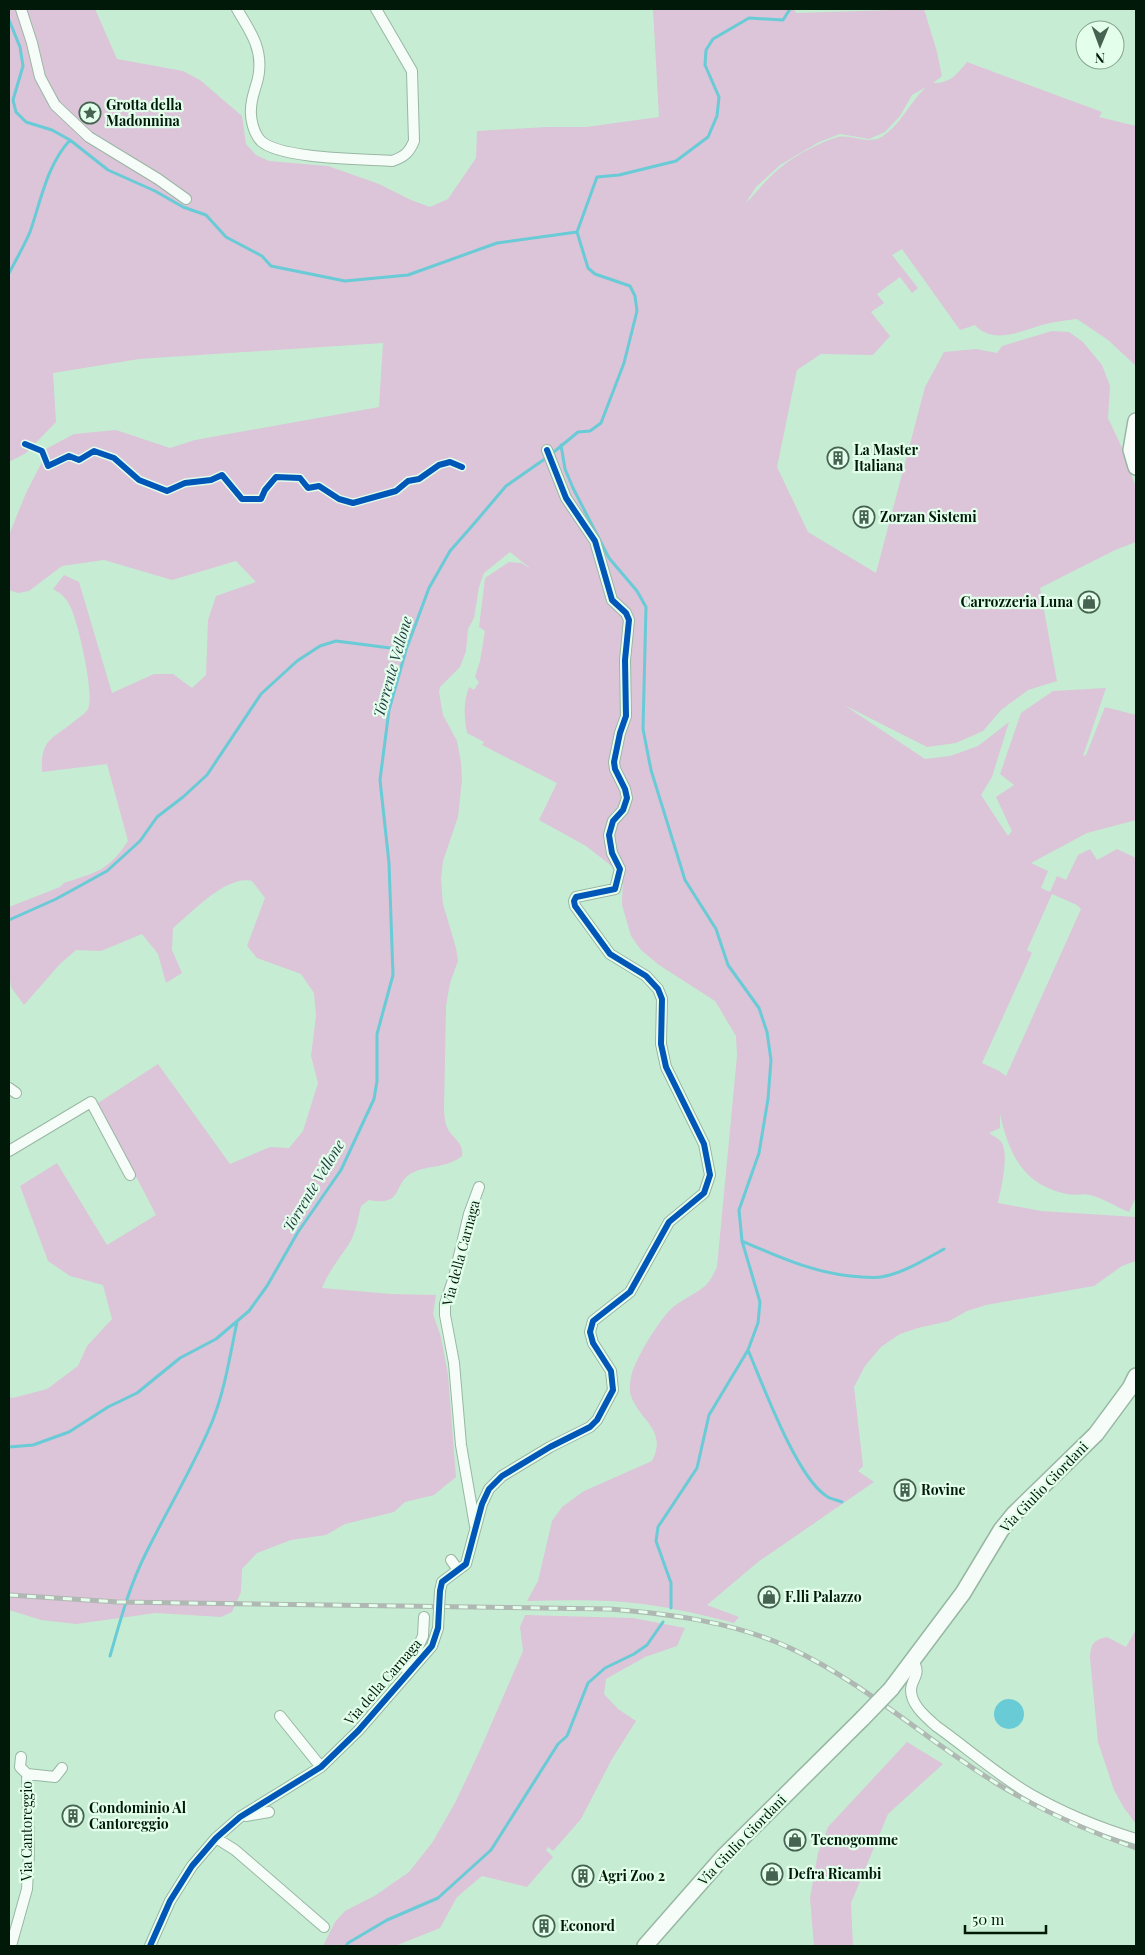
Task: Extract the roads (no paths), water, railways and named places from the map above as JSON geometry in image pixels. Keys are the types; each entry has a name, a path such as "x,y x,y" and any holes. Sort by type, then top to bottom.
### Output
{"street":[{"path":"21,9 32,43 40,78 55,105 89,137 158,178 186,199"},
{"path":"237,9 256,41 259,71 250,108 254,129 257,136 263,142 274,148 296,153 392,161 403,157 411,149 414,141 412,71 376,9"},
{"path":"1136,421 1132,450 1136,467"},
{"name":"Via della Carnaga","path":"150,1946 170,1901 192,1866 216,1838 240,1816 321,1768 358,1731 432,1646 437,1631 442,1582 466,1564 482,1504 489,1489 502,1476 550,1447 590,1427 597,1420 613,1390 611,1372 593,1343 590,1332 593,1321 630,1292 669,1222 704,1193 710,1175 704,1144 666,1067 661,1044 662,999 658,989 646,976 610,954 575,906 574,901 576,897 614,889 620,869 612,853 610,835 613,821 623,810 627,798 614,762 620,733 626,716 625,660 628,620 626,612 612,600 595,541 566,498 547,450"},
{"path":"9,1151 91,1102 130,1175"},
{"name":"Via della Carnaga","path":"476,1528 461,1445 454,1363 445,1304 454,1277 469,1214 479,1187"},
{"name":"Via Giulio Giordani","path":"644,1946 724,1856 843,1738 916,1656 963,1593 1001,1530 1014,1514 1096,1434 1130,1388 1136,1376"},
{"path":"451,1560 458,1570"},
{"name":"Via della Carnaga","path":"402,1681 419,1647 424,1617"},
{"name":"Via della Carnaga","path":"423,1630 437,1631"},
{"path":"916,1656 917,1673 911,1688 914,1700 926,1717 1006,1778 1031,1794 1075,1816 1136,1839"},
{"path":"280,1716 321,1768"},
{"name":"Via Cantoreggio","path":"21,1757 20,1767 27,1774 55,1777 62,1768"},
{"name":"Via Cantoreggio","path":"10,1946 27,1889 30,1852 27,1774"},
{"path":"240,1816 269,1812"},
{"path":"216,1838 235,1850 324,1927"}],"water":[{"path":"1009,1699 1015,1700 1023,1708 1023,1720 1015,1728 1009,1729 1003,1728 995,1720 994,1714 995,1708 1003,1700"}],"waterway":[{"name":"Torrente Vellone","path":"9,1447 33,1445 69,1432 108,1407 137,1393 180,1358 216,1339 249,1311 267,1286 298,1232 341,1170 374,1099 377,1081 377,1034 393,975 389,863 380,780 389,710 406,650 429,588 450,551 506,486 549,456 578,432 590,431 601,423 624,363 637,311 635,296 630,286 595,274 588,268 577,232 597,177 619,175 676,161 708,137 717,116 719,97 705,65 706,50 713,39 749,18 783,20 790,9"},
{"path":"9,20 20,47 23,66 13,100 16,112 26,122 52,130 70,140"},
{"path":"9,273 30,232 50,172 70,140 108,170 155,191 183,207 206,215 226,237 262,256 271,266 345,281 408,275 497,243 577,232"},
{"path":"561,445 565,469 573,488 609,558 637,591 646,607 643,729 651,770 685,880 716,929 728,965 759,1008 767,1032 771,1060 768,1099 759,1153 739,1210 742,1241 760,1302 758,1323 748,1350 709,1415 697,1468 658,1527 656,1541 671,1583 671,1608"},
{"path":"9,920 56,899 107,871 140,841 157,817 207,775 261,694 297,661 320,646 336,641 406,650"},
{"path":"742,1241 815,1269 846,1276 862,1277 881,1277 898,1272 914,1266 944,1249"},
{"path":"110,1656 125,1605 139,1567 197,1456 217,1410 237,1322"},
{"path":"748,1350 781,1428 803,1469 825,1495 842,1502"},
{"path":"346,1946 387,1920 438,1898 491,1850 558,1744 567,1736 588,1683 605,1668 634,1654 647,1645 663,1622"}],"railway":[{"path":"9,1595 118,1602 610,1609 679,1617 725,1626 769,1639 818,1662 870,1695 970,1766 1013,1793 1064,1819 1136,1848"}],"place":[{"name":"Grotta della Madonnina","path":"90,113"},
{"name":"La Master Italiana","path":"838,458"},
{"name":"Zorzan Sistemi","path":"864,517"},
{"name":"Carrozzeria Luna","path":"1089,602"},
{"name":"Rovine","path":"905,1490"},
{"name":"F.lli Palazzo","path":"769,1597"},
{"name":"Condominio Al Cantoreggio","path":"73,1816"},
{"name":"Tecnogomme","path":"795,1840"},
{"name":"Defra Ricambi","path":"772,1874"},
{"name":"Agri Zoo 2","path":"583,1876"},
{"name":"Econord","path":"544,1926"}]}
